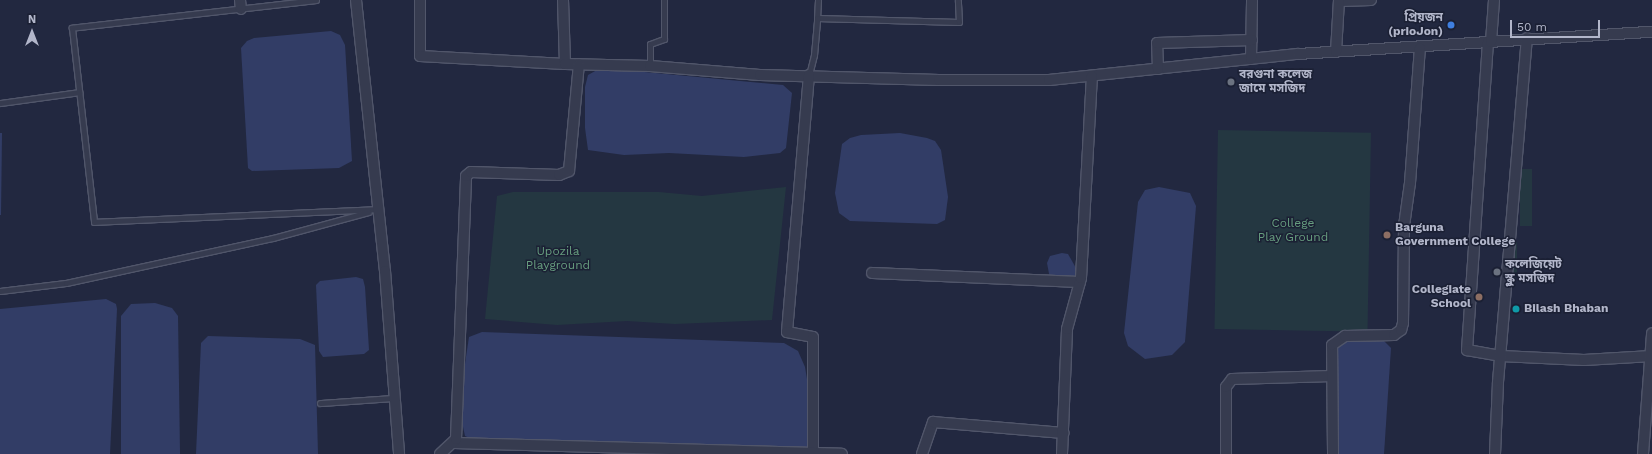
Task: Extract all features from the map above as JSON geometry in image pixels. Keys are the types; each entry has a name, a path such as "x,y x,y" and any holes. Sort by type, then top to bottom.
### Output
{"street":[{"path":"356,0 390,325 399,454"},
{"path":"420,0 420,56 565,64 650,66 760,75 809,75 939,80 1049,80 1251,59 1336,52 1420,48 1527,38 1652,32"},
{"path":"563,0 565,64"},
{"path":"1251,59 1252,0"},
{"path":"1336,52 1339,0 1370,0"},
{"path":"1494,0 1467,350 1501,356 1584,360 1652,356"},
{"path":"1495,454 1501,356 1527,38"},
{"path":"1158,69 1157,43 1252,40"},
{"path":"1333,454 1332,345 1335,340 1345,336 1394,335 1401,330 1403,323 1404,226 1410,183 1420,48"},
{"path":"454,443 466,176 471,172 559,175 569,171 579,64"},
{"path":"809,75 787,332 813,337 813,453"},
{"path":"1062,454 1067,329 1080,282 1092,76"},
{"path":"872,273 1080,282"},
{"path":"1643,454 1652,356 1652,333"},
{"path":"1226,454 1226,387 1232,380 1332,376"},
{"path":"922,454 933,422 1064,433"},
{"path":"440,454 454,443 842,454"}],"lane":[{"path":"316,0 241,5 72,28 94,222 378,209"},
{"path":"650,66 650,44 664,39 664,0"},
{"path":"809,75 814,55 818,0"},
{"path":"817,18 959,22 958,0"},
{"path":"0,103 79,92"},
{"path":"0,291 74,281 273,238 378,209"},
{"path":"320,402 394,398"}],"green space":[{"name":"College Play Ground","path":"1218,130 1371,133 1368,332 1215,329"},
{"path":"1520,169 1532,169 1532,226 1520,226"},
{"name":"Upozila Playground","path":"786,187 772,320 675,324 627,321 557,325 485,319 497,196 513,192 659,192 702,196"},
{"path":"1513,242 1517,242 1517,271 1515,279 1510,280"}],"water":[{"path":"331,31 340,35 345,45 352,161 339,168 252,171 248,168 241,48 247,41 254,38"},
{"path":"597,70 634,71 783,85 792,93 786,148 780,153 744,157 669,153 624,155 588,150 585,128 585,87 588,75"},
{"path":"0,133 2,133 1,215 0,215"},
{"path":"900,133 935,141 941,150 948,197 945,220 937,224 850,221 839,213 835,193 842,144 850,138 861,135"},
{"path":"1159,187 1190,193 1196,206 1185,342 1172,355 1145,359 1128,346 1124,333 1138,202 1145,190"},
{"path":"1062,253 1068,254 1077,270 1076,276 1071,279 1050,279 1047,263 1050,256"},
{"path":"356,277 363,279 365,287 369,350 364,354 323,357 319,351 316,285 320,281"},
{"path":"106,299 116,304 117,309 110,454 0,454 0,309"},
{"path":"155,303 172,308 178,316 180,454 121,454 121,316 131,304"},
{"path":"482,332 784,343 798,351 805,367 810,397 809,444 806,448 474,440 465,436 462,422 463,377 469,337"},
{"path":"208,336 300,339 315,345 318,454 196,454 201,343"},
{"path":"1382,339 1391,348 1384,454 1338,454 1335,349 1339,342"}],"place":[{"name":"প্রিয়জন (prioJon)","path":"1451,25"},
{"name":"বরগুনা কলেজ জামে মসজিদ","path":"1231,82"},
{"name":"Barguna Government College","path":"1387,235"},
{"name":"কলেজিয়েট স্কুল মসজিদ","path":"1497,272"},
{"name":"Collegiate School","path":"1479,297"},
{"name":"Bilash Bhaban","path":"1516,309"}]}
